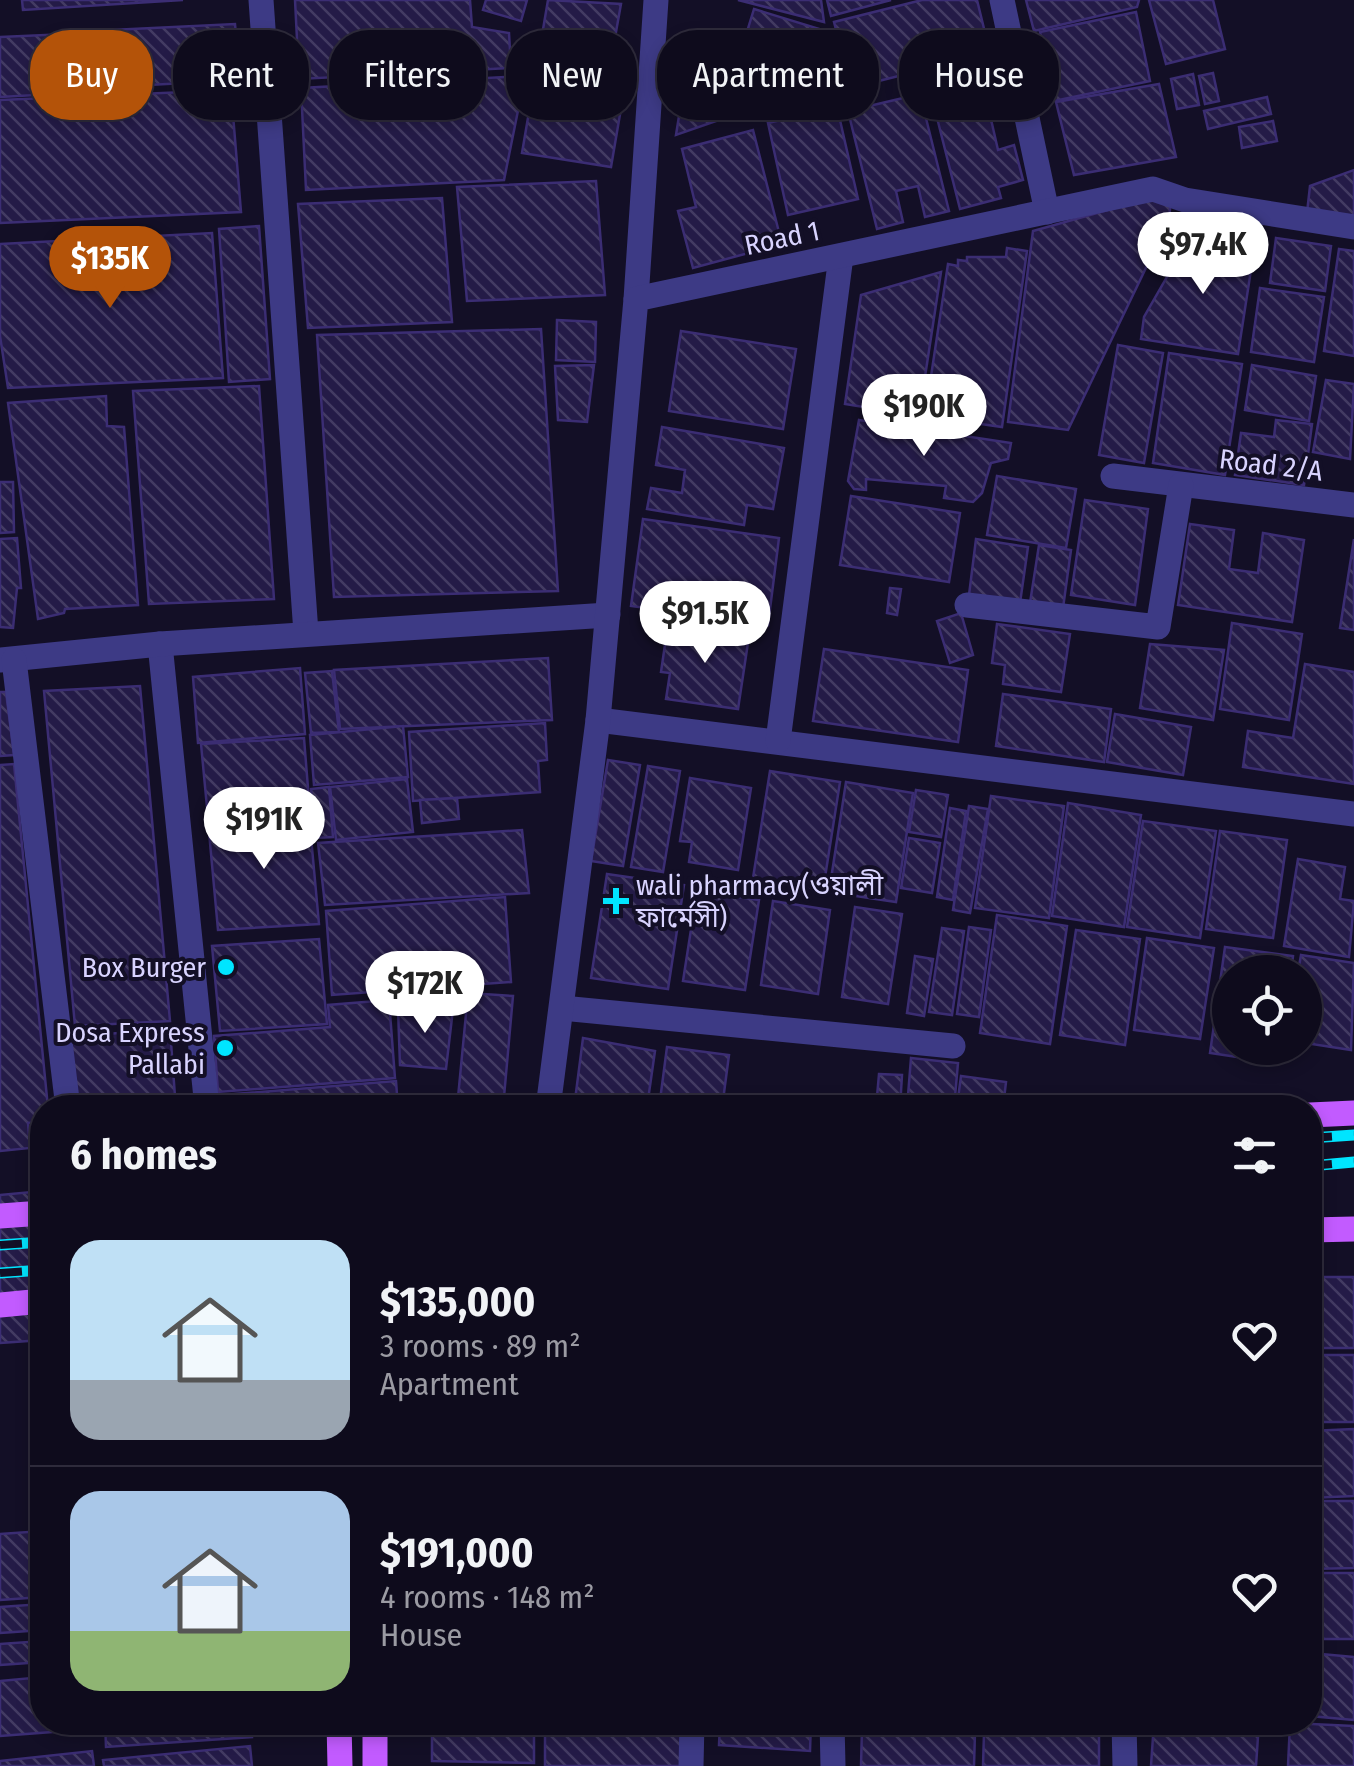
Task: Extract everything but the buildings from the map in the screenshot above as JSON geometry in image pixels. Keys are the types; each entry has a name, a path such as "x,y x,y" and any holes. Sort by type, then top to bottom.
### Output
{"main road":[{"path":"1322,1114 1354,1113"},
{"path":"0,1216 30,1214"},
{"path":"1322,1230 1354,1229"},
{"path":"0,1304 30,1303"},
{"path":"339,1735 340,1766"},
{"path":"375,1766 376,1735"}],"street":[{"path":"261,0 306,634"},
{"path":"550,1095 598,720 636,299 656,0"},
{"path":"1002,0 1047,212"},
{"name":"Road 1","path":"636,299 1153,189 1185,200 1354,226"},
{"path":"778,741 841,256"},
{"name":"Road 2/A","path":"1114,476 1354,505"},
{"path":"967,605 1158,627 1181,484"},
{"path":"66,1095 7,660 160,644 608,614"},
{"path":"160,644 206,1095"},
{"path":"598,720 1354,814"},
{"path":"562,1008 954,1046"},
{"path":"691,1766 692,1735"},
{"path":"832,1735 833,1766"},
{"path":"1124,1735 1124,1766"}],"railway":[{"path":"1322,1137 1354,1135"},
{"path":"1322,1165 1354,1162"},
{"path":"0,1245 30,1243"},
{"path":"0,1273 30,1271"}],"place":[{"name":"wali pharmacy(ওয়ালী ফার্মেসী)","path":"616,901"},
{"name":"Box Burger","path":"226,967"},
{"name":"Dosa Express Pallabi","path":"225,1048"}]}
